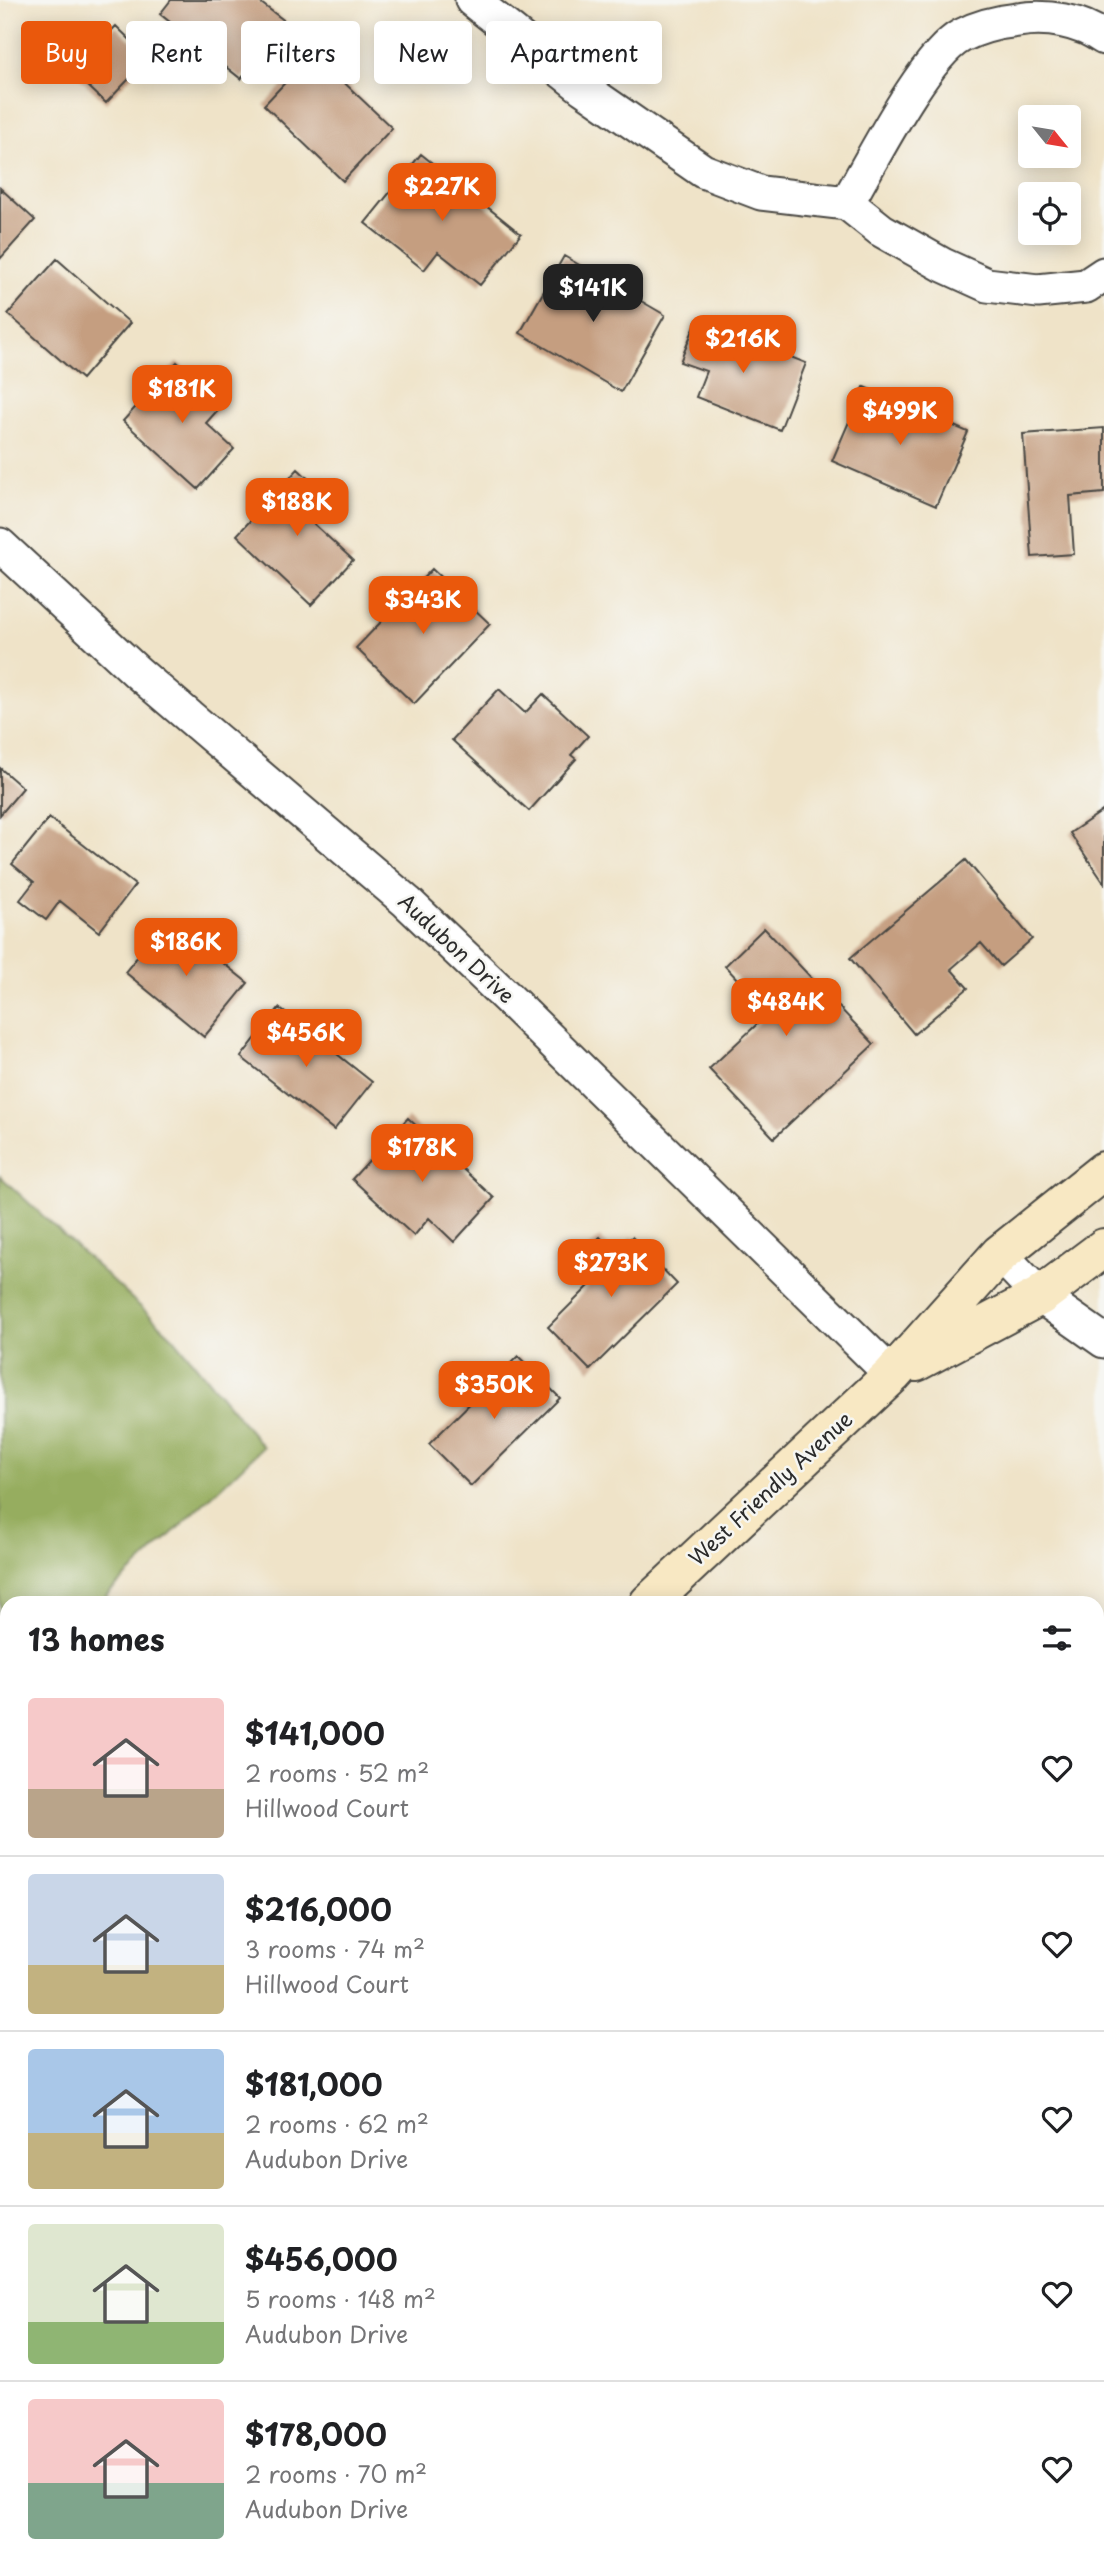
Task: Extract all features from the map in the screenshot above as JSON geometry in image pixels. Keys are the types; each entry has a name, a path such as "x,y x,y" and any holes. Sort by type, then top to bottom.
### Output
{"main road":[{"name":"West Friendly Avenue","path":"656,1596 892,1375 1000,1254 1104,1171"},
{"name":"West Friendly Avenue","path":"892,1375 1040,1296 1104,1248"}],"street":[{"path":"472,0 583,89 703,171 761,193 847,203 881,230 943,265 987,285 1038,291 1086,286 1104,274"},
{"path":"847,203 928,67 960,37 999,23 1038,17 1088,27 1104,38"},
{"name":"Audubon Drive","path":"0,545 137,672 407,902 892,1375"},
{"path":"1000,1254 1040,1296 1104,1341"}],"green space":[{"path":"0,1176 173,1337 263,1447 106,1596 0,1596"}],"building":[{"path":"171,0 257,0 285,21 241,21 241,79 227,68 227,21 169,21 160,14"},
{"path":"116,26 126,36 126,82 106,103 86,84 112,84 112,30"},
{"path":"284,84 346,84 392,128 343,181 264,105"},
{"path":"421,154 521,234 480,285 438,252 424,270 365,223"},
{"path":"0,188 35,220 0,259"},
{"path":"564,256 665,315 621,392 520,333"},
{"path":"57,259 130,323 82,379 8,314"},
{"path":"697,320 806,363 780,430 696,397 706,371 680,362"},
{"path":"177,362 223,404 206,423 234,449 198,489 123,421"},
{"path":"864,387 968,432 936,506 832,461"},
{"path":"1104,428 1104,493 1070,496 1074,554 1032,557 1023,434"},
{"path":"298,469 333,502 313,523 353,560 311,605 237,535"},
{"path":"432,569 490,624 414,704 356,648"},
{"path":"499,689 525,713 543,694 588,736 571,755 576,759 529,811 452,740"},
{"path":"0,768 23,788 0,815"},
{"path":"1104,810 1104,883 1070,833"},
{"path":"49,818 135,885 99,932 60,901 46,920 20,900 34,882 12,864"},
{"path":"966,860 1032,939 1001,966 981,943 951,969 968,988 914,1034 850,958"},
{"path":"168,919 248,983 204,1037 125,972"},
{"path":"764,928 874,1044 774,1138 709,1069 769,1013 725,966"},
{"path":"279,1008 372,1082 334,1130 241,1057"},
{"path":"408,1118 494,1198 454,1242 429,1218 414,1236 352,1179"},
{"path":"600,1237 615,1253 632,1237 677,1284 590,1370 548,1327 593,1282 574,1262"},
{"path":"518,1356 560,1398 471,1486 429,1444"}]}
